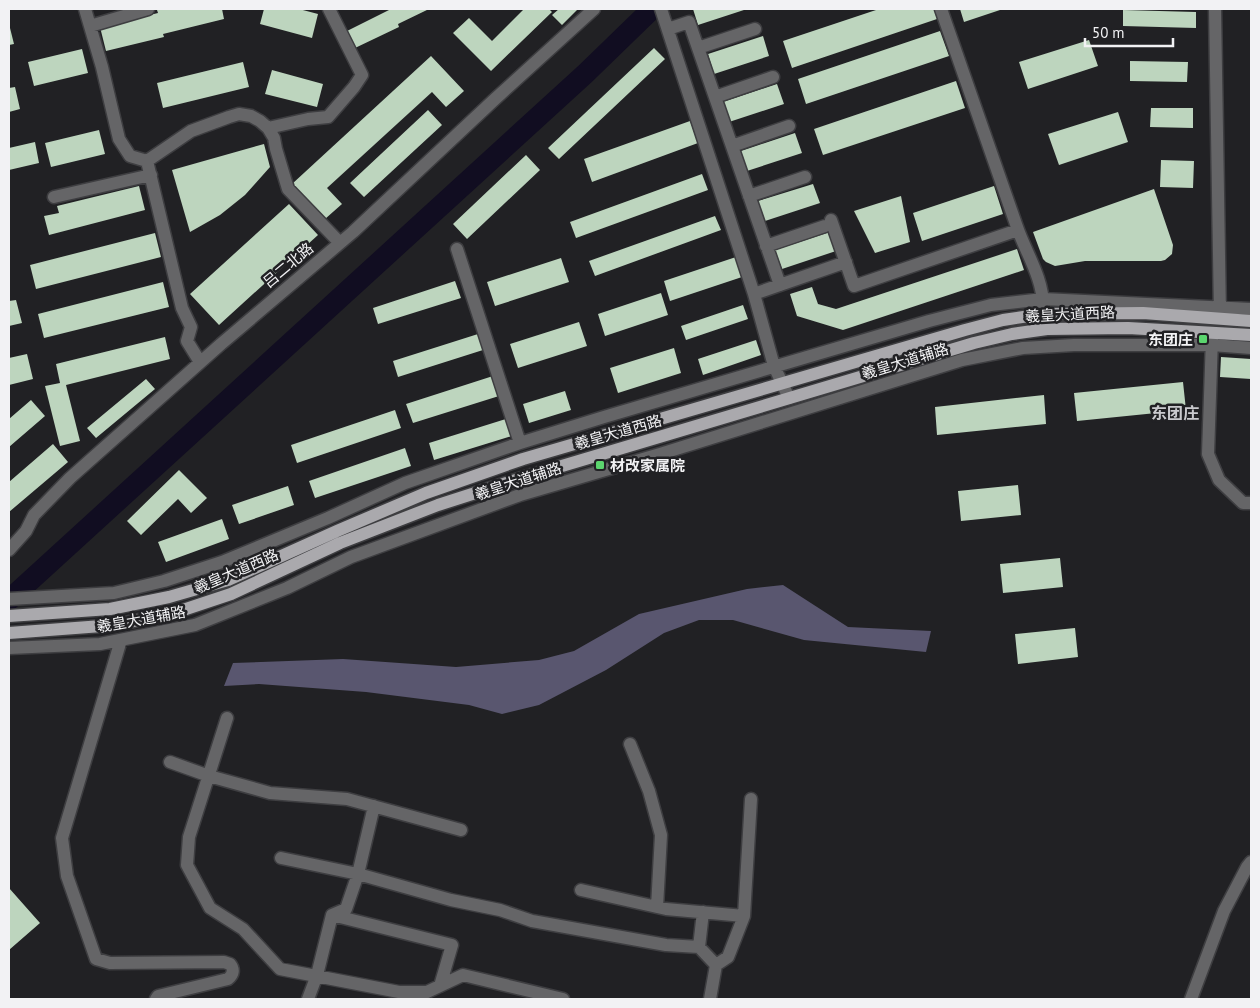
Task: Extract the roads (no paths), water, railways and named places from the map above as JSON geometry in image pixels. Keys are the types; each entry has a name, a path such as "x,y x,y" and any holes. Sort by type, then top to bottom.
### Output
{"main road":[{"name":"羲皇大道西路","path":"9,616 110,609 169,597 228,580 337,530 426,493 523,459 1003,320 1043,314 1220,313 1251,321"},
{"name":"羲皇大道西路","path":"9,633 115,625 176,612 231,594 340,543 438,505 525,477 974,343 1012,334 1047,329 1128,328 1212,339 1251,335"}],"street":[{"path":"85,9 102,67 119,139 130,156 147,161"},
{"path":"90,26 148,9"},
{"path":"268,128 308,119 328,117 354,87 362,74 329,9"},
{"name":"吕二北路","path":"9,550 26,531 34,515 70,478 200,362 353,232 594,9"},
{"path":"941,9 1018,230 1038,280 1043,299 1043,314"},
{"path":"1215,9 1220,313"},
{"path":"662,12 754,294 774,366 789,398"},
{"path":"668,29 689,22 780,285"},
{"path":"698,48 755,29"},
{"path":"715,97 773,77"},
{"path":"147,161 191,131 228,117 240,114 250,116 268,128 274,138 288,189 340,243"},
{"path":"732,146 789,126"},
{"path":"147,161 182,308 191,328 187,341 200,362"},
{"path":"54,197 151,175"},
{"path":"749,196 805,177"},
{"path":"766,246 828,223 846,262 854,286 1018,230"},
{"path":"457,249 520,443"},
{"path":"754,294 846,262"},
{"name":"羲皇大道辅路","path":"13,599 114,593 164,580 231,558 406,483 520,443 774,366 991,305 1043,299 1220,313 1251,309"},
{"path":"1212,339 1208,454 1218,480 1243,503 1251,503"},
{"name":"羲皇大道辅路","path":"9,648 100,644 195,625 287,588 351,558 520,495 660,454 962,360 1023,348 1212,339 1251,348"},
{"path":"9,536 34,515"},
{"path":"121,640 62,838 68,876 96,959 110,963 224,962 230,964 233,969 232,975 228,979 158,996 156,999"},
{"path":"227,718 189,837 187,865 210,908 243,929 280,969 399,992 428,992 463,975 563,999"},
{"path":"630,744 649,791 661,835 657,907"},
{"path":"170,762 209,776 270,792 347,799 462,830"},
{"path":"710,999 716,965 728,957 744,916 751,799"},
{"path":"332,915 346,910 358,874 374,806"},
{"path":"281,858 358,874 451,900 500,910 532,921 666,945 699,947 716,965"},
{"path":"1191,999 1224,911 1251,862"},
{"path":"581,890 657,907 744,916"},
{"path":"699,947 703,912"},
{"path":"308,999 317,975 332,915"},
{"path":"332,915 452,945 440,986"}],"waterway":[{"path":"9,600 585,74 652,9"}],"place":[{"name":"东团庄","path":"1203,339"},
{"name":"材改家属院","path":"600,465"}],"district":[{"name":"东团庄","path":"1175,413"}]}
